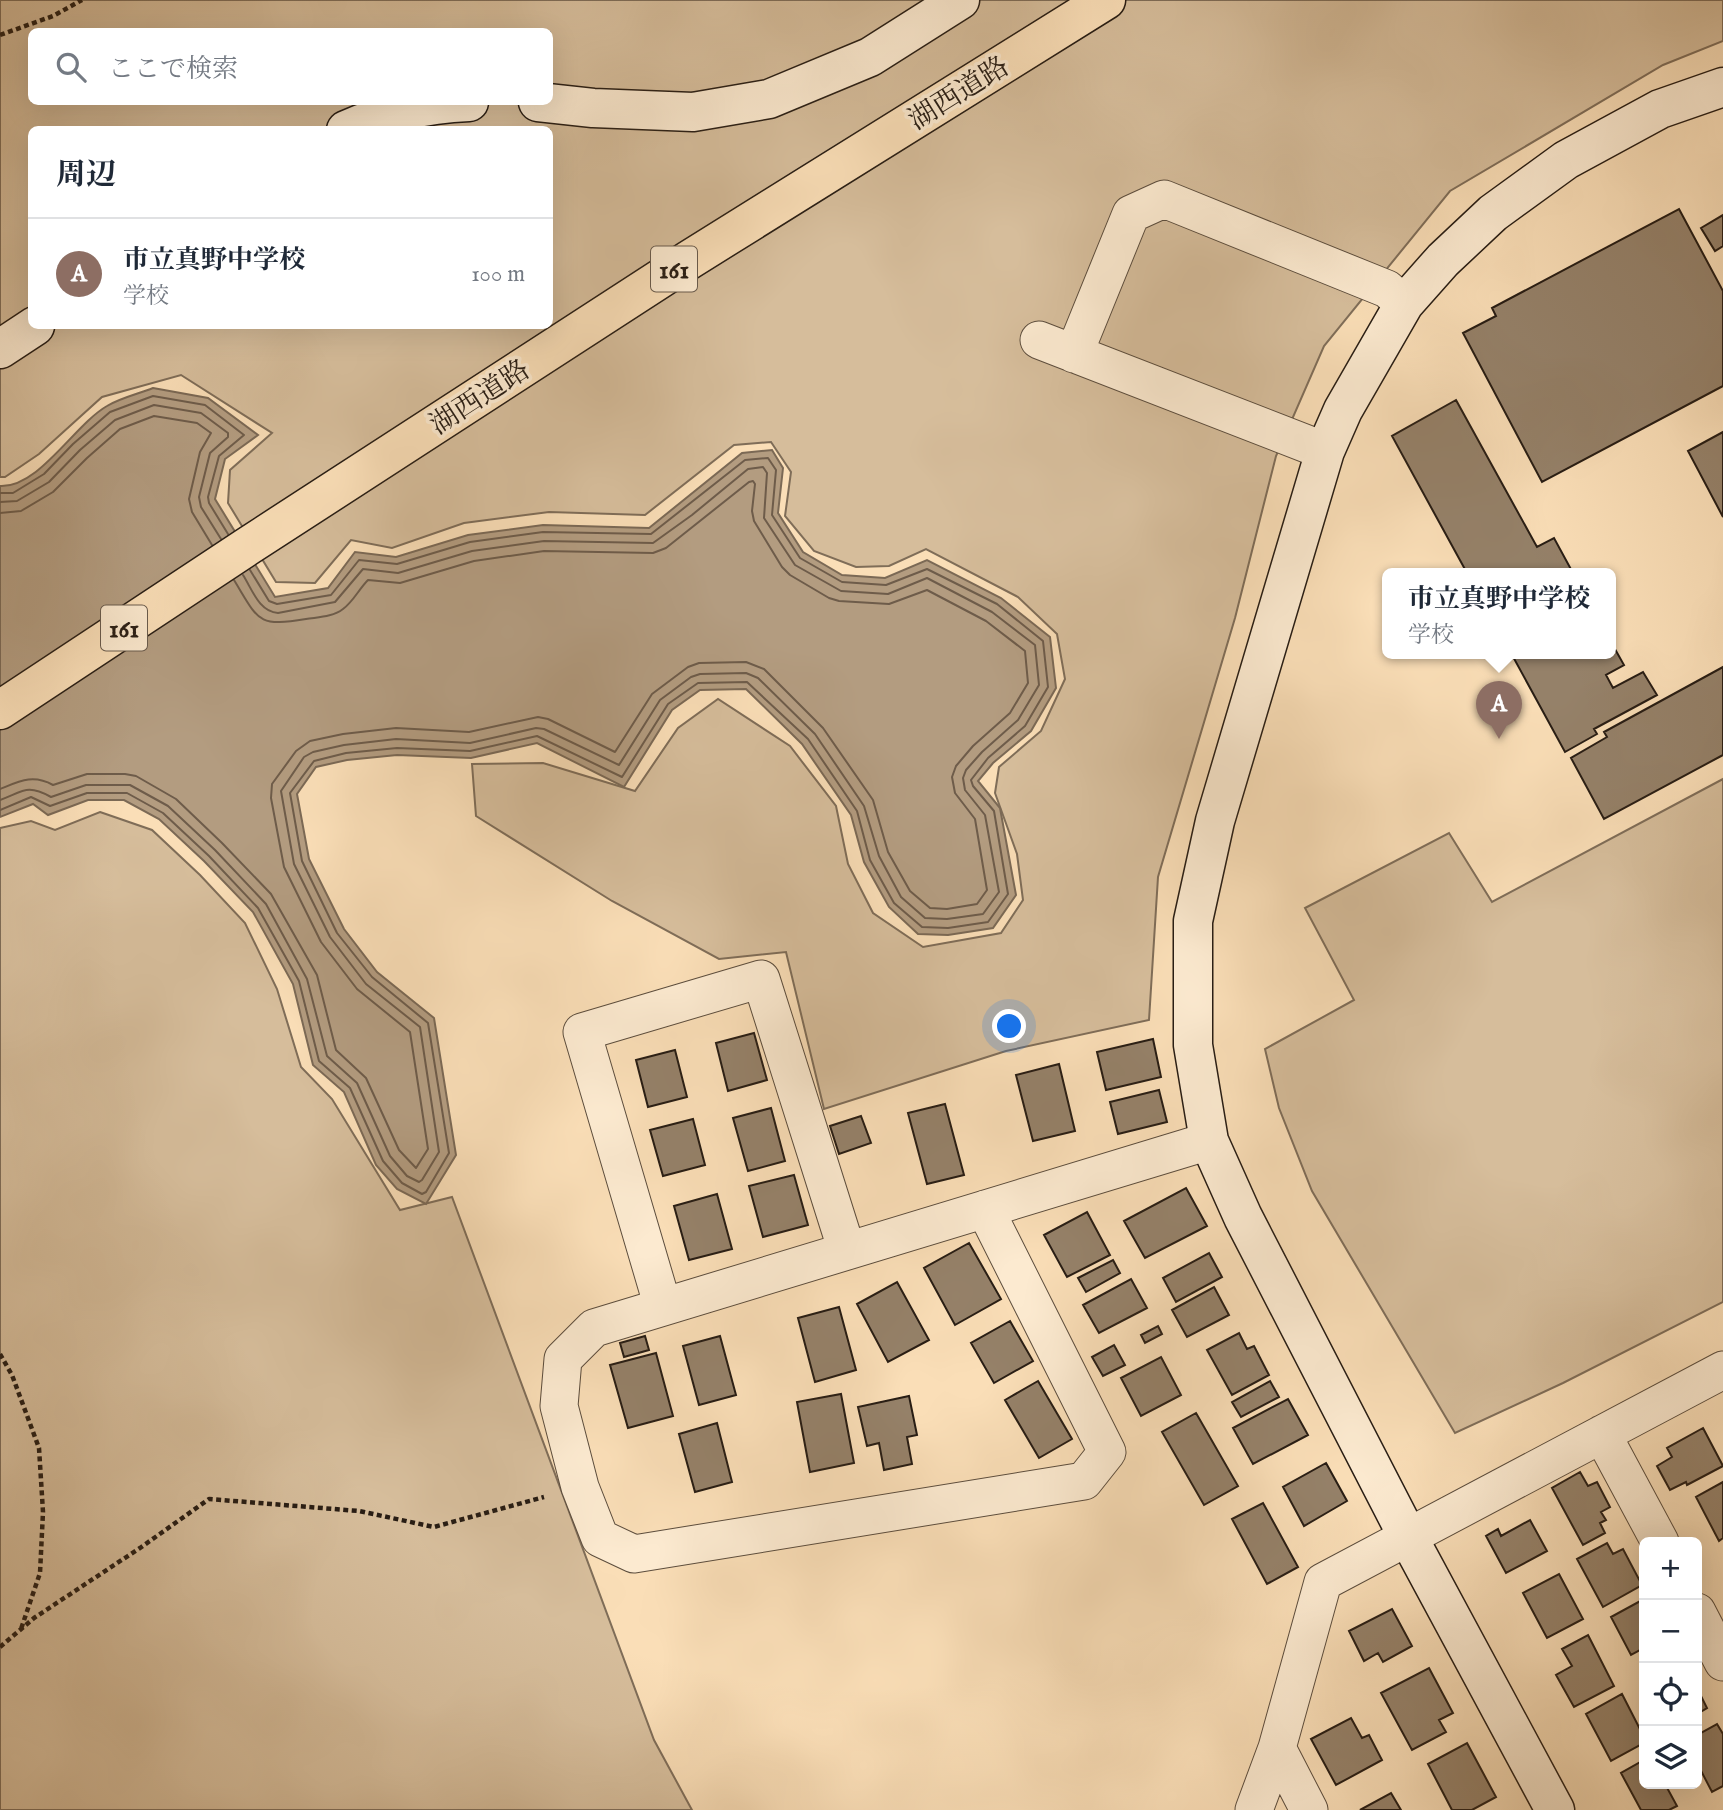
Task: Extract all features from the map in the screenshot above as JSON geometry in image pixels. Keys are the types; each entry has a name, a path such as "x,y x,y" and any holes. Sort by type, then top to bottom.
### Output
{"highway":[{"name":"湖西道路","path":"0,710 247,546 700,253 1106,0"}],"street":[{"path":"553,104 693,112 769,99 870,57 960,0"},
{"path":"1555,1810 1408,1537 1243,1217 1209,1141 1193,1045 1193,921 1215,821 1325,450 1343,410 1404,304 1443,260 1493,213 1566,160 1660,109 1723,87"},
{"path":"354,126 430,105"},
{"path":"1074,354 1131,214 1164,199 1387,289 1404,304"},
{"path":"0,349 30,329"},
{"path":"1038,340 1325,450"},
{"path":"663,1307 582,1032 761,979 847,1251"},
{"path":"985,1209 1107,1452 1084,1481 634,1554 600,1538 580,1487 559,1406 563,1359 594,1328 985,1209 1209,1141"},
{"path":"1254,1810 1277,1748 1323,1582 1723,1370"},
{"path":"1602,1434 1657,1537"},
{"path":"1702,1622 1723,1662"},
{"path":"1277,1748 1309,1810"}],"path":[{"path":"0,35 52,16 82,0"},
{"path":"0,1354 12,1375 39,1448 43,1512 40,1573 20,1630"},
{"path":"0,1647 34,1618 209,1499 359,1511 434,1527 580,1487"}],"shaded area":[{"path":"0,0 1723,0 1723,41 1663,65 1450,191 1324,346 1276,456 1235,618 1158,877 1149,1020 1006,1051 824,1109 786,952 719,959 612,901 476,816 472,764 543,763 635,791 678,728 718,699 790,746 836,806 848,864 873,913 923,947 1001,933 1023,900 1017,854 995,793 999,767 1041,731 1065,679 1057,634 1018,597 926,549 889,566 856,567 814,551 785,516 791,472 771,442 734,445 645,515 549,512 464,523 392,548 351,540 315,583 276,582 228,503 230,470 272,433 181,375 102,397 39,454 5,477 0,477"},
{"path":"1723,779 1723,1302 1563,1383 1455,1433 1312,1191 1279,1108 1265,1049 1354,1000 1305,908 1449,833 1492,902"},
{"path":"100,812 152,830 200,875 245,923 277,989 301,1067 332,1099 400,1210 452,1197 654,1740 692,1810 0,1810 0,828 31,821 55,830"}],"water":[{"path":"153,388 208,398 258,435 225,459 215,499 275,597 328,588 355,552 396,557 468,535 543,525 649,528 742,453 772,450 783,468 778,513 803,552 842,575 885,578 927,560 1001,598 1050,637 1056,688 1031,731 993,763 978,781 1000,808 1016,895 993,928 948,935 918,934 889,907 864,862 851,815 802,744 746,689 700,690 672,710 624,787 537,743 471,758 397,755 347,760 316,767 297,794 309,859 344,929 377,972 434,1018 456,1155 426,1204 397,1189 376,1165 344,1092 313,1065 293,984 253,912 204,861 159,819 124,800 88,800 48,815 33,804 0,817 0,486 14,484 29,477 107,406"}],"building":[{"path":"1679,209 1723,291 1723,386 1542,482 1463,333 1496,316 1492,308"},
{"path":"1723,215 1723,246 1715,251 1701,228"},
{"path":"1456,400 1537,547 1554,538 1570,568 1464,568 1392,436"},
{"path":"1723,432 1723,517 1688,451"},
{"path":"1616,651 1624,665 1606,675 1613,688 1643,672 1657,695 1594,729 1597,734 1565,752 1514,659 1616,659"},
{"path":"1723,667 1723,755 1604,819 1571,758 1607,737 1604,732"},
{"path":"754,1033 767,1080 728,1091 716,1043"},
{"path":"1153,1039 1161,1077 1106,1090 1097,1052"},
{"path":"675,1050 687,1097 648,1107 636,1060"},
{"path":"1059,1064 1075,1131 1033,1141 1016,1075"},
{"path":"1159,1090 1167,1122 1118,1134 1110,1102"},
{"path":"945,1104 964,1175 927,1184 908,1113"},
{"path":"771,1108 785,1161 748,1171 733,1118"},
{"path":"861,1116 871,1143 839,1154 830,1126"},
{"path":"693,1119 705,1165 663,1176 650,1130"},
{"path":"794,1175 808,1225 763,1237 749,1186"},
{"path":"1186,1188 1207,1226 1145,1258 1124,1221"},
{"path":"717,1194 732,1249 689,1260 674,1206"},
{"path":"1087,1212 1110,1255 1067,1277 1044,1235"},
{"path":"969,1243 1001,1299 955,1325 924,1268"},
{"path":"1209,1253 1222,1277 1176,1302 1163,1278"},
{"path":"1113,1260 1120,1273 1086,1292 1078,1278"},
{"path":"1131,1279 1147,1308 1099,1333 1083,1305"},
{"path":"897,1282 929,1340 888,1362 857,1304"},
{"path":"1214,1287 1229,1315 1187,1337 1172,1310"},
{"path":"839,1307 856,1370 815,1382 798,1318"},
{"path":"1010,1321 1033,1361 994,1383 971,1343"},
{"path":"1158,1326 1162,1334 1145,1343 1141,1335"},
{"path":"1239,1333 1247,1349 1254,1346 1269,1375 1232,1395 1207,1350"},
{"path":"645,1336 649,1350 624,1357 620,1343"},
{"path":"720,1336 736,1395 699,1405 683,1346"},
{"path":"1114,1345 1125,1365 1103,1376 1092,1357"},
{"path":"656,1353 673,1416 628,1428 610,1365"},
{"path":"1161,1357 1181,1395 1141,1416 1121,1378"},
{"path":"1038,1381 1072,1439 1039,1458 1005,1400"},
{"path":"1270,1381 1279,1397 1241,1417 1232,1402"},
{"path":"841,1394 854,1463 810,1472 797,1402"},
{"path":"909,1396 917,1435 907,1437 912,1464 884,1470 879,1443 867,1446 858,1407"},
{"path":"1288,1399 1308,1435 1253,1464 1233,1428"},
{"path":"1196,1413 1238,1486 1204,1505 1162,1432"},
{"path":"717,1423 732,1482 695,1492 679,1434"},
{"path":"1703,1428 1723,1466 1687,1485 1686,1482 1670,1490 1657,1466 1672,1457 1667,1448"},
{"path":"1326,1463 1347,1501 1304,1526 1283,1487"},
{"path":"1580,1472 1588,1486 1597,1482 1610,1507 1601,1512 1606,1520 1600,1523 1605,1533 1583,1545 1552,1488"},
{"path":"1723,1482 1723,1538 1719,1541 1696,1497"},
{"path":"1263,1503 1298,1567 1267,1584 1232,1519"},
{"path":"1530,1520 1547,1551 1506,1573 1486,1536 1498,1529 1501,1536"},
{"path":"1607,1543 1613,1554 1623,1549 1639,1579 1639,1587 1603,1607 1577,1559"},
{"path":"1559,1574 1583,1619 1547,1638 1523,1593"},
{"path":"1639,1602 1639,1651 1631,1655 1611,1617"},
{"path":"1392,1609 1412,1646 1383,1662 1378,1653 1364,1661 1349,1631"},
{"path":"1588,1635 1614,1686 1574,1707 1556,1675 1572,1666 1562,1649"},
{"path":"1429,1668 1453,1713 1439,1720 1446,1732 1412,1750 1381,1693"},
{"path":"1622,1694 1639,1727 1639,1746 1611,1761 1586,1714"},
{"path":"1702,1698 1707,1708 1702,1711"},
{"path":"1351,1718 1362,1738 1369,1735 1382,1760 1336,1785 1311,1739"},
{"path":"1717,1724 1723,1734 1723,1786 1712,1792 1702,1773 1702,1732"},
{"path":"1467,1743 1496,1797 1472,1810 1452,1810 1428,1764"},
{"path":"1639,1763 1639,1789 1668,1789 1677,1806 1669,1810 1641,1810 1621,1773"},
{"path":"1391,1793 1401,1810 1360,1810"}],"place":[{"name":"市立真野中学校","path":"1499,739"}]}
